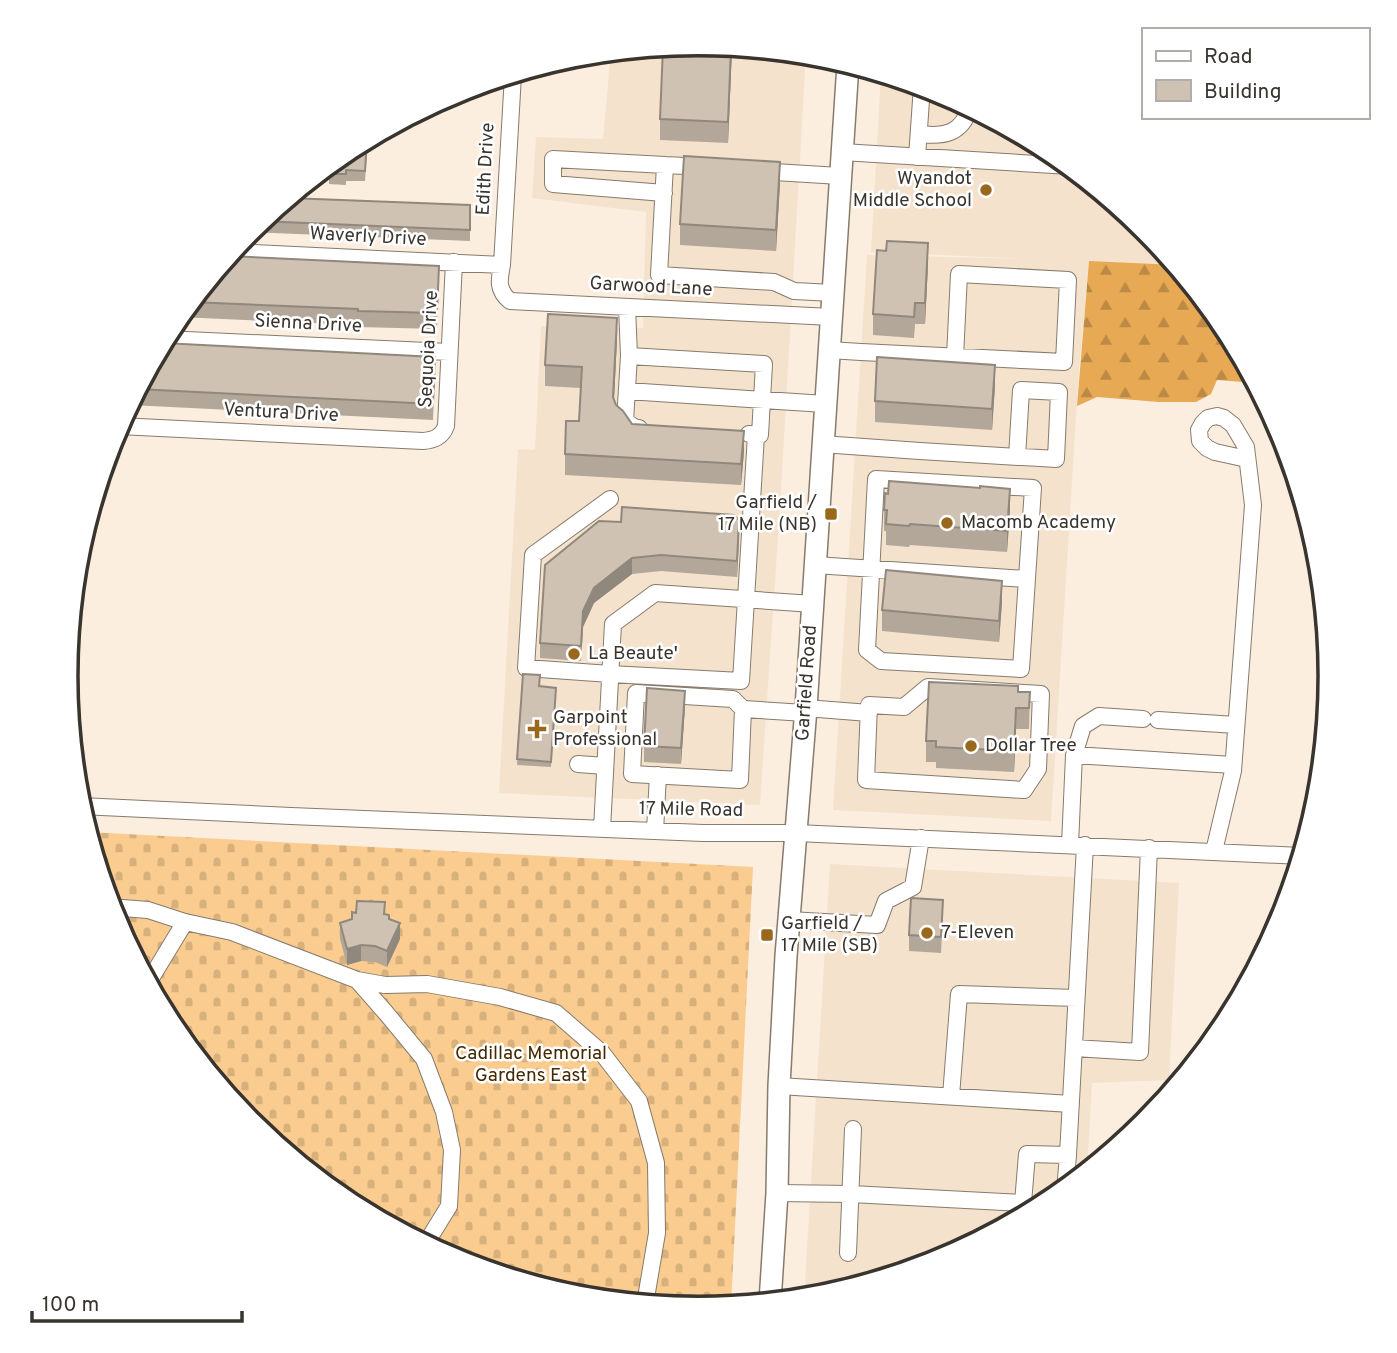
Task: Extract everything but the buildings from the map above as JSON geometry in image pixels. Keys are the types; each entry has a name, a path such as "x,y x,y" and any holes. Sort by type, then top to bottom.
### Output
{"main road":[{"name":"Garfield Road","path":"771,1293 789,920 806,711 847,74"}],"street":[{"name":"Edith Drive","path":"502,265 512,85"},
{"path":"918,157 921,98"},
{"path":"919,134 946,135 957,128 966,117"},
{"path":"842,152 1048,165"},
{"path":"664,193 553,184 553,159 719,168"},
{"path":"665,165 659,275 774,282 794,291 832,293"},
{"path":"746,170 840,176"},
{"name":"Waverly Drive","path":"246,253 502,265"},
{"name":"Sequoia Drive","path":"440,436 446,426 454,262"},
{"name":"Garwood Lane","path":"502,265 500,287 503,295 510,301 831,317"},
{"path":"829,350 1064,362 1068,281 960,274 955,356"},
{"path":"627,306 629,356 625,421 634,427 661,429"},
{"name":"Sienna Drive","path":"179,339 449,352"},
{"path":"629,356 764,364 760,435 729,433"},
{"path":"822,444 1056,460 1059,392 1021,390 1017,457"},
{"path":"627,391 825,404"},
{"name":"Ventura Drive","path":"131,427 423,441 440,436"},
{"path":"610,499 533,555 526,668 741,681 755,435"},
{"path":"1214,851 1233,765 1237,725 1253,505 1247,459"},
{"path":"876,479 1033,488 1027,579 1021,669 881,661 867,650 876,479"},
{"path":"816,565 1027,579"},
{"path":"602,829 613,624 655,593 813,604"},
{"path":"928,687 1041,694 1038,769 1024,790 866,780 869,713 869,705 904,707 928,687"},
{"path":"743,709 740,780 632,774 636,694 733,699 743,709 869,713"},
{"path":"1066,1176 1076,999 1077,845 1074,755 1083,726 1099,716 1237,725"},
{"path":"1074,755 1233,765"},
{"path":"578,764 605,766"},
{"path":"655,831 658,775"},
{"name":"17 Mile Road","path":"92,807 703,833 796,833 921,838 1292,855"},
{"path":"789,920 877,925 886,901 914,887 921,838"},
{"path":"1074,1048 1140,1052 1149,848"},
{"path":"123,908 148,909 185,922 232,932 357,980 384,985 427,984 500,996 556,1013 603,1053 639,1101 656,1163 657,1233 647,1295"},
{"path":"154,973 185,922"},
{"path":"357,980 424,1059 444,1112 452,1150 449,1206 431,1236"},
{"path":"951,1096 958,995 1076,999"},
{"path":"779,1086 1071,1104"},
{"path":"848,1253 853,1129"},
{"path":"1023,1205 1027,1154 1068,1155"},
{"path":"777,1193 851,1195 1016,1209"}],"shaded area":[{"path":"698,56 739,57 805,65 760,805 499,793 518,449 535,450 541,326 643,328 646,212 532,198 536,137 603,139 610,62"},
{"path":"880,84 936,103 1009,139 1076,184 1108,210 1163,265 1089,262 1079,369 1051,821 833,810 867,255 1032,259 871,252"},
{"path":"830,864 1179,883 1169,1080 1092,1083 1088,1159 1009,1214 936,1250 898,1264 805,1288"}],"green space":[{"path":"1089,261 1162,264 1214,332 1245,382 1217,380 1211,394 1196,402 1097,397 1077,406"},
{"name":"Cadillac Memorial Gardens East","path":"98,833 753,867 731,1296 658,1296 618,1292 538,1276 461,1250 388,1214 321,1169 289,1143 232,1086 206,1054 161,987 125,914"}],"place":[{"name":"Wyandot Middle School","path":"986,190"},
{"name":"Garfield / 17 Mile (NB)","path":"831,514"},
{"name":"Macomb Academy","path":"947,523"},
{"name":"La Beaute'","path":"574,654"},
{"name":"Garpoint Professional","path":"537,729"},
{"name":"Dollar Tree","path":"971,746"},
{"name":"7-Eleven","path":"927,933"},
{"name":"Garfield / 17 Mile (SB)","path":"767,935"}]}
